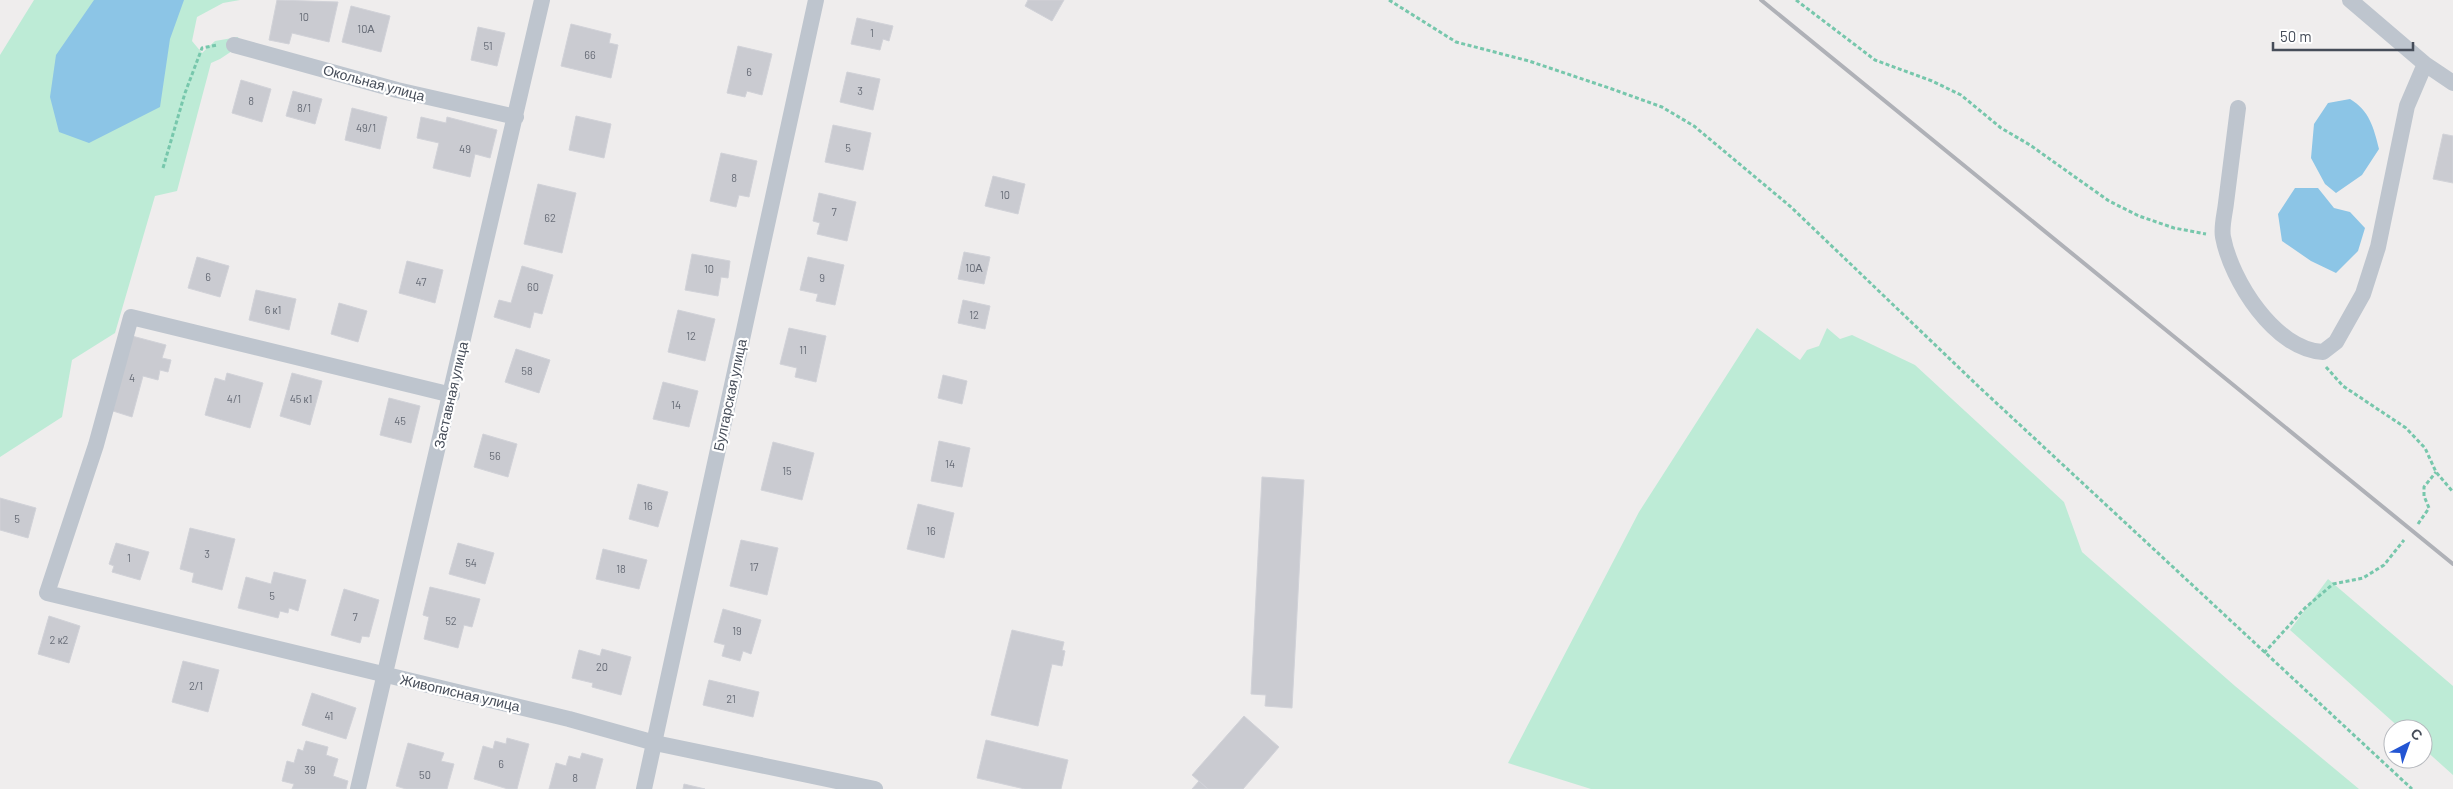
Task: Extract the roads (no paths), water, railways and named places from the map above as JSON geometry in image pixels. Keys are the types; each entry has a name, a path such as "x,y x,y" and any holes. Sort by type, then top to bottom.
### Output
{"street":[{"name":"Заставная улица","path":"358,789 452,395 542,0"},
{"name":"Булгарская улица","path":"644,789 816,0"},
{"path":"2350,0 2426,64 2453,83"},
{"name":"Окольная улица","path":"234,45 397,90 516,116"},
{"path":"2238,108 2222,236 2236,277 2262,315 2288,340 2312,352 2323,352 2336,342 2363,294 2378,248 2407,106 2426,64"},
{"name":"Живописная улица","path":"452,395 131,317 96,445 47,593 568,719 655,743 875,789"}],"water":[{"path":"94,0 184,0 170,39 160,107 89,143 59,132 50,97 56,55"},
{"path":"2350,99 2362,108 2370,120 2379,149 2362,175 2336,193 2325,184 2311,158 2314,124 2328,103"},
{"path":"2295,188 2318,188 2334,208 2350,212 2365,228 2358,251 2336,273 2311,261 2282,241 2278,214"}],"railway":[{"path":"1761,0 2453,564"}]}
